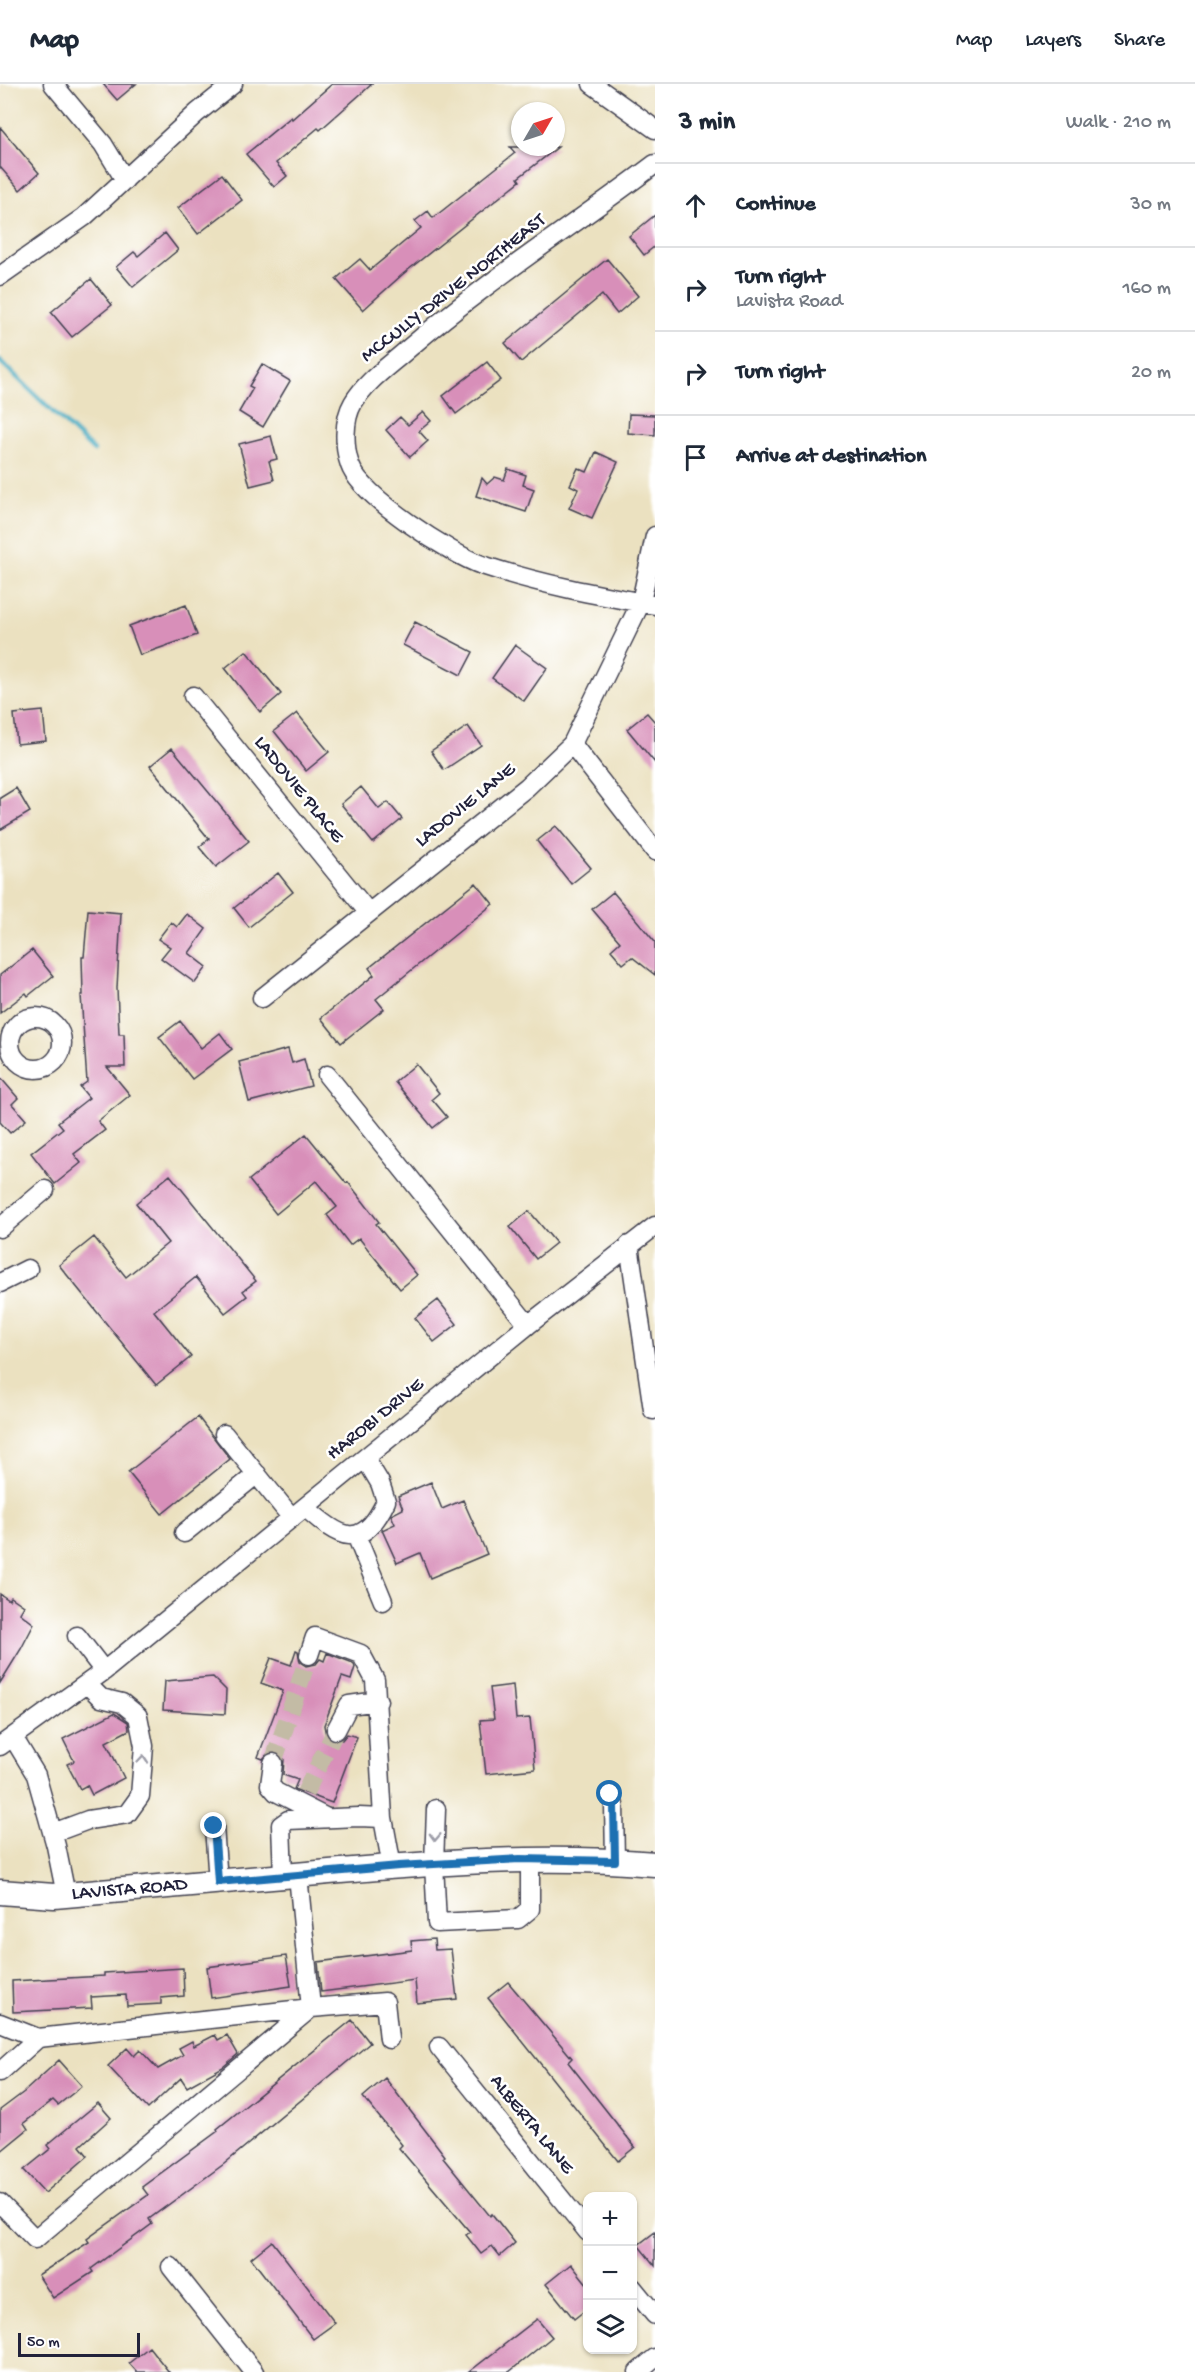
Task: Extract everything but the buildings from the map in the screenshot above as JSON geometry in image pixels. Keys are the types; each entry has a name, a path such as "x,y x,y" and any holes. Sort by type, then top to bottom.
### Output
{"main road":[{"name":"LAVISTA ROAD","path":"0,1892 66,1895 392,1867 530,1859 655,1864"}],"street":[{"path":"53,84 103,144 125,180"},
{"path":"0,276 84,217 197,113 233,84"},
{"path":"592,84 655,129"},
{"name":"MCCULLY DRIVE NORTHEAST","path":"648,603 568,589 480,565 437,543 393,511 364,484 350,466 345,430 352,405 368,384 424,335 655,164"},
{"name":"LADOVIE LANE","path":"262,998 527,787 572,744 648,603 655,536"},
{"name":"LADOVIE PLACE","path":"193,696 368,912"},
{"path":"572,744 655,851"},
{"path":"327,1075 528,1325"},
{"path":"0,1228 45,1190"},
{"name":"HAROBI DRIVE","path":"7,1741 104,1671 528,1325 655,1226"},
{"path":"628,1245 653,1410"},
{"path":"0,1283 28,1269"},
{"path":"224,1434 257,1474 298,1513 341,1535 367,1531 386,1502 380,1483 365,1458"},
{"path":"184,1533 257,1474"},
{"path":"357,1534 382,1601"},
{"path":"77,1636 104,1671"},
{"path":"309,1655 315,1637 361,1654 375,1680 383,1818 392,1867"},
{"path":"53,1833 88,1820 127,1814 140,1796 144,1746 138,1716 122,1703 101,1698 87,1684"},
{"path":"336,1730 349,1705 378,1701"},
{"path":"7,1741 36,1775 53,1833 66,1895"},
{"path":"273,1763 270,1785 276,1792 303,1798 327,1818"},
{"path":"610,1794 614,1805 615,1861"},
{"path":"436,1809 434,1864 437,1923 518,1919 530,1909 530,1859"},
{"path":"310,2008 281,1825 288,1820 383,1818"},
{"path":"214,1826 218,1882"},
{"path":"0,2023 38,2038 385,2002 389,2039"},
{"path":"0,2203 34,2239 310,2008"},
{"path":"0,2072 38,2038"},
{"name":"ALBERTA LANE","path":"439,2048 583,2226"},
{"path":"171,2267 254,2372"},
{"path":"637,2292 655,2315"}],"waterway":[{"path":"0,361 94,451"}],"tunnel":[{"path":"273,1763 309,1655"},
{"path":"305,1793 336,1730"}],"route":[{"path":"214,1826 218,1882 399,1866 520,1859 615,1861 614,1805 610,1794"}]}
